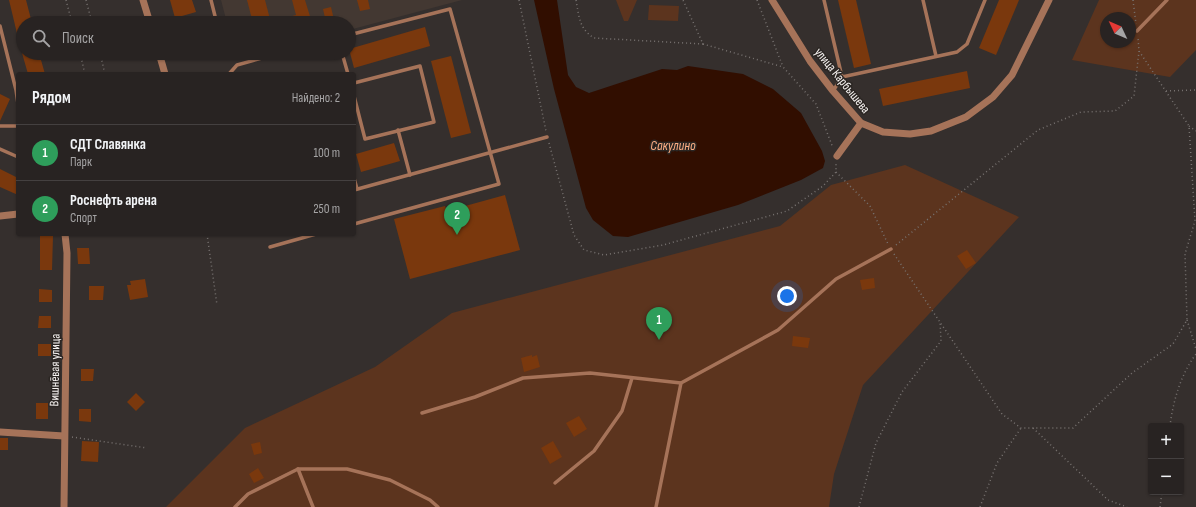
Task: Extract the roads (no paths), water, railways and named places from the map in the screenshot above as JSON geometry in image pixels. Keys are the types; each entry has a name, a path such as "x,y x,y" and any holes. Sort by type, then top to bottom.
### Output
{"street":[{"path":"143,0 148,16"},
{"name":"улица Карбышева","path":"772,0 810,61 833,91 861,123 883,132 910,134 931,131 966,117 993,97 1012,75 1049,0"},
{"path":"161,60 164,72"},
{"path":"836,156 861,123"},
{"path":"0,216 16,214"},
{"name":"Вишнёвая улица","path":"64,507 67,253 65,236"},
{"path":"0,432 64,436"}],"lane":[{"path":"211,0 215,16"},
{"path":"824,0 842,76 833,91"},
{"path":"924,0 936,56"},
{"path":"842,76 957,52 967,44 986,0"},
{"path":"1137,31 1167,0"},
{"path":"356,32 450,9 499,184 356,223"},
{"path":"0,26 16,90"},
{"path":"230,72 237,65 255,60"},
{"path":"344,60 347,72"},
{"path":"356,82 420,66 434,122 365,139 356,106"},
{"path":"0,126 16,126"},
{"path":"398,130 410,175"},
{"path":"356,190 547,137"},
{"path":"0,149 16,156"},
{"path":"270,247 309,236"},
{"path":"422,413 475,397 524,378 590,373 681,383 778,330 836,279 891,249"},
{"path":"555,483 594,451 622,411 632,378"},
{"path":"656,507 681,383"},
{"path":"235,507 248,494 298,469 346,469 390,480 430,500 438,507"},
{"path":"298,469 313,507"}],"water":[{"name":"Сакулино","path":"534,0 557,0 568,75 576,87 589,93 662,69 677,70 688,66 743,74 773,89 801,113 822,151 825,161 823,168 801,180 738,205 628,237 613,236 593,220 586,208 554,89"}],"place":[{"name":"Роснефть арена","path":"457,235"},
{"name":"СДТ Славянка","path":"659,340"}]}
